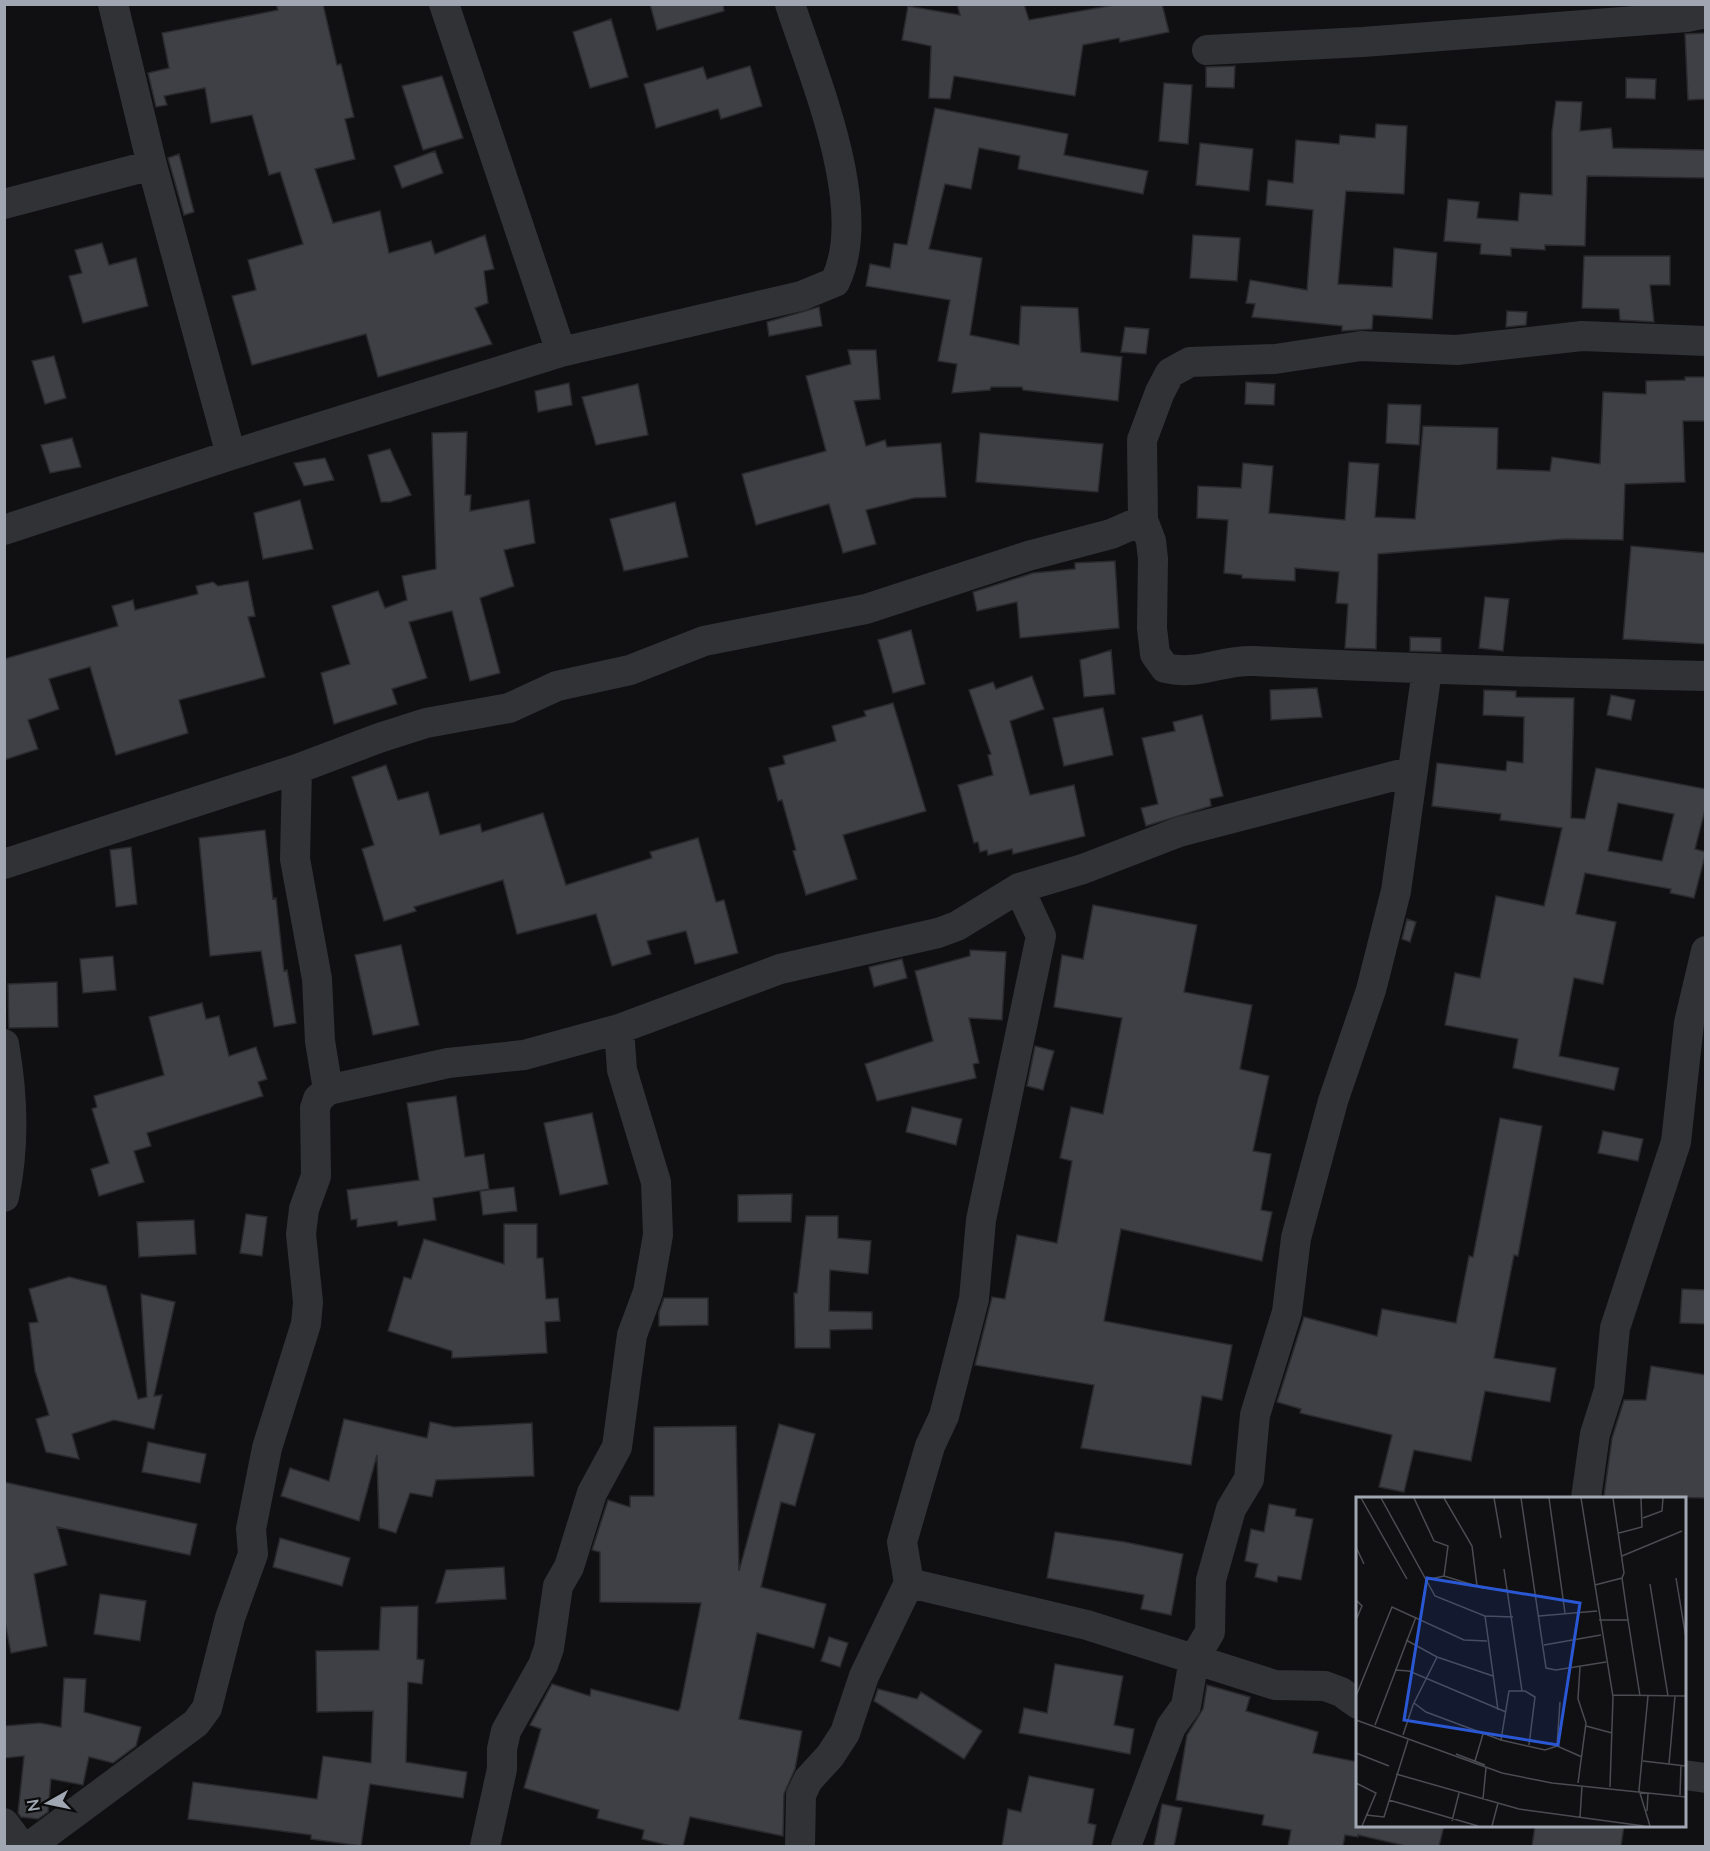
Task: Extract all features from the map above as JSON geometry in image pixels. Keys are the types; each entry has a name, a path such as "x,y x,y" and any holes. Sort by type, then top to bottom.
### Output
{"street":[{"path":"112,4 152,165 231,455"},
{"path":"444,4 561,352"},
{"path":"4,530 231,455 561,352 801,296 835,282 841,271 845,248 846,214 841,164 790,4"},
{"path":"1208,50 1362,42 1687,17 1706,13"},
{"path":"4,204 152,165"},
{"path":"1706,341 1582,336 1479,349 1361,346 1275,359 1190,362 1170,373 1160,392 1142,440 1143,520 1151,542 1153,559 1152,628 1155,654 1165,668 1185,673 1246,660 1427,670 1706,676"},
{"path":"4,864 297,769 426,723 509,708 557,686 630,670 704,641 866,609 1028,556 1111,534 1143,520"},
{"path":"1126,1846 1171,1727 1186,1706 1194,1659 1210,1632 1211,1580 1231,1509 1249,1479 1255,1415 1287,1312 1296,1238 1333,1101 1371,990 1396,891 1427,670"},
{"path":"297,769 295,859 317,979 320,1041 328,1090"},
{"path":"30,1846 196,1723 207,1708 230,1618 253,1554 251,1529 267,1448 306,1324 308,1302 301,1234 304,1209 316,1176 315,1108 318,1099 328,1090 448,1063 524,1055 619,1029 780,969 938,933 957,926 1019,888 1083,869 1179,832 1413,771"},
{"path":"800,1846 801,1795 808,1780 830,1756 845,1733 864,1676 909,1583 902,1542 930,1446 944,1416 974,1299 981,1220 1041,936 1019,888"},
{"path":"1586,1497 1595,1434 1609,1390 1615,1328 1676,1142 1689,1023 1706,951"},
{"path":"485,1846 502,1769 502,1749 506,1731 543,1665 549,1648 558,1586 569,1567 592,1493 617,1447 632,1335 648,1292 658,1235 656,1182 622,1070 619,1029"},
{"path":"4,1044 12,1092 10,1169 4,1197"},
{"path":"909,1583 1087,1625 1275,1685 1325,1686 1341,1692 1356,1703"},
{"path":"1686,1775 1706,1778"},
{"path":"4,1823 21,1846"}],"building":[{"path":"276,4 323,4 337,65 341,64 354,117 345,119 355,159 315,169 333,223 380,211 389,253 431,241 435,254 485,235 494,269 484,271 488,303 475,308 492,344 378,377 366,334 252,365 232,296 256,290 248,260 303,244 280,172 269,175 252,115 211,123 205,88 164,96 167,105 156,107 148,73 169,68 162,33 278,10"},
{"path":"650,4 723,4 724,11 657,30"},
{"path":"957,4 1024,4 1029,20 1120,4 1162,4 1169,32 1120,42 1119,38 1083,45 1075,96 954,76 950,99 929,98 931,46 902,40 908,6 960,15"},
{"path":"611,19 628,77 590,88 573,32"},
{"path":"1706,33 1706,99 1688,100 1685,34"},
{"path":"750,66 762,106 721,119 718,109 656,128 644,84 703,67 707,79"},
{"path":"1235,66 1234,88 1206,87 1206,67"},
{"path":"442,76 463,138 423,150 402,86"},
{"path":"1626,78 1656,79 1655,99 1626,98"},
{"path":"1164,83 1192,85 1188,144 1159,141"},
{"path":"1556,101 1582,102 1580,131 1611,128 1613,148 1706,150 1706,178 1587,176 1585,246 1545,245 1545,250 1511,248 1511,256 1480,254 1481,244 1444,241 1448,199 1479,202 1477,218 1518,221 1520,193 1552,195 1552,131"},
{"path":"935,108 1068,134 1064,155 1148,171 1143,194 1018,169 1020,156 979,148 971,189 945,184 929,249 982,258 970,335 1019,345 1021,306 1078,308 1081,352 1122,357 1118,401 1023,390 1022,387 991,387 990,390 952,393 957,364 938,361 950,300 866,286 870,264 890,268 894,243 907,245"},
{"path":"1376,124 1407,126 1404,194 1346,191 1338,284 1392,287 1394,248 1437,253 1432,319 1373,315 1372,329 1342,331 1342,326 1252,317 1255,304 1246,303 1250,280 1307,290 1313,210 1266,205 1268,180 1293,183 1296,140 1339,144 1340,135 1375,138"},
{"path":"1200,143 1253,149 1249,191 1196,185"},
{"path":"435,151 443,173 402,188 394,166"},
{"path":"179,154 194,212 184,215 168,158"},
{"path":"1193,235 1240,238 1237,281 1190,278"},
{"path":"102,243 109,265 136,258 148,306 83,323 69,276 82,273 75,250"},
{"path":"1584,256 1670,256 1670,285 1650,285 1654,322 1620,320 1619,309 1582,308"},
{"path":"819,307 822,326 769,336 767,322"},
{"path":"1507,311 1527,312 1526,325 1506,327"},
{"path":"1125,327 1149,329 1146,354 1121,352"},
{"path":"848,350 876,350 880,399 854,401 866,446 885,440 887,447 941,443 946,497 914,498 866,510 876,544 843,553 829,504 756,525 742,474 826,451 806,376 851,364"},
{"path":"54,356 66,398 45,404 32,361"},
{"path":"1685,377 1706,377 1706,421 1683,421 1685,482 1625,484 1623,540 1565,539 1378,554 1376,649 1345,648 1348,604 1336,603 1339,572 1295,568 1295,581 1242,578 1242,575 1224,573 1228,520 1197,518 1198,486 1241,488 1243,463 1273,466 1269,513 1345,520 1349,462 1379,464 1375,517 1415,519 1423,426 1498,428 1497,469 1550,471 1552,457 1600,464 1603,392 1646,394 1646,381 1685,380"},
{"path":"1246,382 1275,384 1274,405 1245,404"},
{"path":"569,383 572,405 538,412 535,391"},
{"path":"638,384 648,435 596,445 582,397"},
{"path":"1388,404 1421,405 1419,445 1386,443"},
{"path":"467,432 465,495 471,495 470,511 529,500 535,543 504,550 514,586 480,598 500,673 470,681 452,611 409,622 427,678 392,689 397,704 334,724 321,673 350,664 332,606 378,591 385,608 407,600 402,576 436,569 432,433"},
{"path":"980,433 1103,444 1098,492 976,482"},
{"path":"72,438 81,467 50,473 41,445"},
{"path":"390,449 411,495 390,502 381,502 368,455"},
{"path":"325,458 334,480 304,486 294,463"},
{"path":"300,500 313,549 263,559 254,513"},
{"path":"675,502 688,557 624,571 610,519"},
{"path":"1631,546 1706,553 1706,644 1623,639"},
{"path":"1115,561 1119,628 1020,638 1017,602 977,611 973,592 1033,573 1075,569 1075,563"},
{"path":"248,581 255,616 248,617 265,677 179,700 188,733 116,755 90,667 49,679 59,709 28,720 38,749 4,760 4,659 118,626 112,606 133,600 135,610 198,594 196,586 213,582 218,586"},
{"path":"1485,597 1509,599 1503,651 1479,648"},
{"path":"911,630 925,684 893,693 878,640"},
{"path":"1410,637 1441,638 1441,652 1410,651"},
{"path":"1111,650 1115,694 1084,697 1080,660"},
{"path":"1032,676 1044,709 1010,721 1030,795 1074,785 1085,836 1013,854 1012,849 988,855 987,850 980,852 978,842 974,843 958,785 993,775 988,755 991,754 969,690 993,682 996,689"},
{"path":"1317,688 1322,717 1271,720 1270,690"},
{"path":"1484,690 1516,691 1516,697 1574,698 1571,818 1585,819 1596,768 1706,789 1706,806 1695,849 1706,852 1694,898 1670,893 1671,889 1585,873 1576,914 1616,922 1603,984 1574,978 1559,1056 1619,1068 1614,1090 1513,1068 1518,1039 1445,1025 1455,973 1480,978 1496,896 1544,906 1562,828 1500,820 1501,814 1432,806 1437,763 1506,771 1507,761 1523,763 1524,717 1483,715","holes":["1618,803 1674,814 1662,861 1608,851"]},
{"path":"1611,695 1635,700 1631,720 1607,715"},
{"path":"893,703 926,811 843,835 857,879 806,895 793,851 796,850 782,800 778,801 769,768 785,764 783,756 836,741 832,726 866,716 864,711"},
{"path":"1103,708 1113,755 1064,766 1053,718"},
{"path":"1202,715 1223,796 1210,799 1211,806 1146,826 1141,808 1158,804 1142,738 1175,731 1173,722"},
{"path":"386,765 398,800 428,792 440,835 480,824 482,832 543,813 566,885 652,858 650,852 698,838 716,902 724,900 738,953 695,964 686,931 647,941 651,954 612,966 596,914 517,934 503,880 414,907 416,911 384,921 362,849 374,845 352,777"},
{"path":"265,830 273,899 276,898 284,971 287,970 296,1023 274,1027 261,951 210,956 199,838"},
{"path":"131,847 137,904 116,907 110,850"},
{"path":"1093,905 1197,925 1184,992 1252,1005 1240,1069 1269,1076 1253,1151 1271,1154 1261,1210 1272,1212 1262,1261 1121,1229 1104,1321 1232,1345 1222,1400 1202,1396 1191,1465 1081,1448 1094,1385 975,1365 992,1297 1005,1299 1017,1235 1057,1243 1072,1161 1060,1158 1071,1107 1103,1114 1122,1018 1054,1007 1062,955 1083,959"},
{"path":"1407,919 1416,922 1410,942 1402,939"},
{"path":"401,945 419,1025 373,1035 355,955"},
{"path":"970,950 1006,952 1002,1020 969,1018 979,1063 973,1064 976,1078 877,1101 865,1064 933,1041 915,971 970,956"},
{"path":"113,956 116,990 83,993 80,959"},
{"path":"902,959 907,978 874,987 869,967"},
{"path":"57,982 58,1027 9,1028 8,984"},
{"path":"202,1003 206,1019 219,1016 229,1056 256,1047 267,1079 258,1082 263,1096 147,1133 151,1146 134,1151 144,1182 99,1196 91,1169 109,1163 92,1109 97,1107 94,1096 164,1075 149,1017"},
{"path":"1035,1046 1054,1051 1043,1090 1027,1086"},
{"path":"456,1096 465,1157 484,1154 489,1189 433,1198 436,1220 398,1226 397,1221 357,1227 357,1219 351,1220 347,1190 419,1180 407,1103"},
{"path":"912,1107 962,1119 956,1145 906,1132"},
{"path":"592,1113 608,1184 560,1195 544,1123"},
{"path":"1500,1118 1542,1126 1518,1256 1514,1255 1494,1358 1556,1368 1550,1402 1485,1391 1471,1461 1414,1450 1404,1492 1379,1487 1392,1435 1300,1413 1301,1409 1277,1402 1304,1317 1377,1336 1382,1309 1456,1323 1469,1256 1473,1257"},
{"path":"1603,1131 1643,1139 1638,1161 1598,1153"},
{"path":"514,1187 517,1211 483,1215 480,1191"},
{"path":"792,1194 791,1222 738,1222 738,1195"},
{"path":"246,1214 267,1217 262,1256 240,1253"},
{"path":"806,1216 838,1216 838,1238 871,1241 868,1274 830,1270 829,1311 872,1312 872,1329 830,1330 830,1348 795,1348 794,1293 797,1293"},
{"path":"194,1220 196,1254 139,1257 137,1222"},
{"path":"504,1224 537,1224 537,1258 543,1258 546,1299 558,1298 560,1321 545,1322 547,1353 452,1358 452,1351 388,1331 404,1277 411,1279 424,1239 504,1264"},
{"path":"69,1277 106,1286 138,1399 147,1397 141,1294 175,1302 154,1396 162,1395 154,1429 114,1420 72,1434 79,1459 46,1452 36,1419 49,1415 35,1371 29,1323 38,1322 29,1289"},
{"path":"1682,1289 1706,1290 1706,1324 1680,1323"},
{"path":"664,1298 708,1298 708,1325 659,1326 659,1312"},
{"path":"1651,1366 1706,1375 1706,1498 1604,1496 1612,1438 1624,1400 1646,1400"},
{"path":"344,1419 427,1438 430,1422 454,1427 532,1423 534,1476 436,1480 432,1497 410,1493 396,1533 379,1528 377,1455 359,1521 281,1496 290,1468 329,1481"},
{"path":"779,1424 815,1434 795,1506 781,1502 761,1587 826,1604 814,1648 757,1633 739,1719 802,1731 795,1769 784,1794 783,1836 690,1817 683,1846 671,1846 642,1839 644,1830 597,1818 599,1810 524,1788 541,1729 530,1725 552,1684 590,1696 591,1689 678,1711 680,1708 701,1603 600,1602 600,1552 592,1550 608,1500 630,1507 630,1496 654,1496 654,1427 736,1426 739,1571"},
{"path":"148,1442 206,1454 200,1483 142,1472"},
{"path":"4,1482 197,1524 190,1555 57,1527 67,1565 34,1574 47,1646 11,1653 4,1618"},
{"path":"1269,1504 1296,1509 1295,1516 1313,1519 1301,1580 1278,1576 1277,1582 1255,1577 1258,1564 1245,1561 1251,1529 1264,1532"},
{"path":"1055,1532 1125,1542 1183,1554 1171,1615 1141,1609 1144,1595 1047,1578"},
{"path":"280,1538 350,1558 342,1586 273,1567"},
{"path":"504,1567 506,1599 436,1603 446,1570"},
{"path":"100,1594 146,1601 140,1641 94,1634"},
{"path":"418,1606 417,1659 424,1660 422,1684 408,1682 406,1762 467,1772 463,1798 370,1784 361,1846 311,1839 311,1835 188,1819 193,1782 317,1799 323,1756 371,1763 373,1711 317,1712 316,1651 379,1650 381,1607"},
{"path":"829,1637 848,1643 840,1667 821,1661"},
{"path":"1055,1664 1123,1676 1114,1725 1134,1729 1130,1754 1019,1733 1024,1708 1047,1713"},
{"path":"64,1678 86,1679 84,1712 141,1727 136,1746 113,1763 89,1757 83,1785 51,1779 48,1812 38,1819 21,1817 18,1813 24,1756 4,1758 4,1726 40,1723 61,1727"},
{"path":"1207,1685 1250,1697 1246,1711 1318,1732 1313,1753 1356,1762 1356,1827 1444,1827 1439,1846 1406,1846 1358,1835 1358,1837 1345,1835 1343,1846 1288,1846 1291,1830 1262,1825 1264,1815 1176,1800 1187,1735 1203,1709"},
{"path":"878,1689 917,1699 921,1692 982,1731 964,1759 874,1701"},
{"path":"1029,1776 1094,1789 1088,1823 1096,1825 1092,1846 1002,1846 1008,1809 1021,1812"},
{"path":"1162,1804 1182,1808 1174,1846 1154,1846"},
{"path":"1535,1827 1624,1827 1621,1846 1532,1846"}]}
